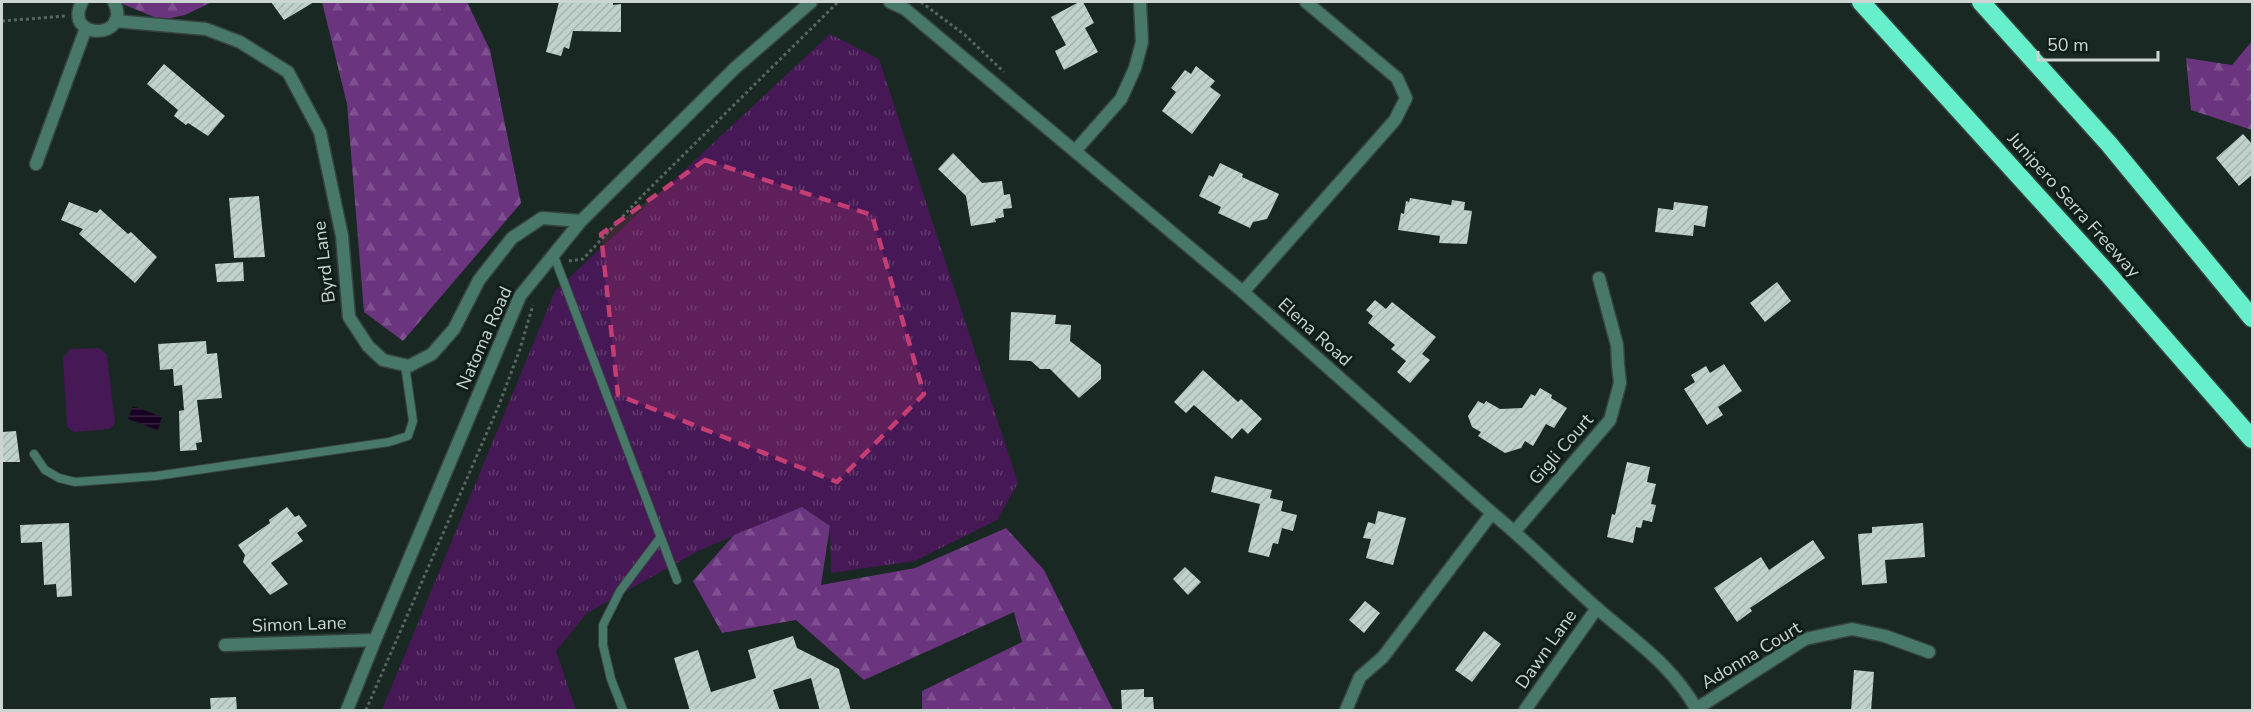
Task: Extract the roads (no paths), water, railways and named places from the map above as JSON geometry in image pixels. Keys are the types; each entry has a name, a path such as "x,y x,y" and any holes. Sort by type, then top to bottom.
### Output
{"highway":[{"name":"Junipero Serra Freeway","path":"1861,2 2116,283 2253,439"},
{"path":"1981,2 2124,161 2253,318"}],"street":[{"path":"114,2 117,9 115,21"},
{"name":"Natoma Road","path":"347,711 520,296 555,260 581,221 735,68 811,2"},
{"name":"Elena Road","path":"890,2 905,9 1243,292 1515,531 1597,608 1661,661 1681,685 1697,710"},
{"path":"1075,151 1121,99 1135,68 1142,42 1140,2"},
{"path":"1243,292 1395,120 1406,98 1397,78 1306,2"},
{"path":"36,164 87,28 80,20 80,5"},
{"name":"Byrd Lane","path":"87,28 99,32 111,27 115,21 206,29 240,42 288,72 320,132 342,236 349,317 368,346 383,360 405,365"},
{"path":"405,365 409,366 432,354 454,329 478,280 512,238 542,218 581,221"},
{"name":"Gigli Court","path":"1515,531 1610,420 1620,383 1617,345 1599,278"},
{"path":"1346,711 1360,676 1383,657 1492,513"},
{"name":"Dawn Lane","path":"1525,711 1597,608"},
{"name":"Adonna Court","path":"1697,710 1805,639 1852,629 1885,636 1929,652"},
{"name":"Simon Lane","path":"225,645 375,640"}],"lane":[{"path":"555,260 676,580"},
{"path":"34,454 45,470 59,478 75,482 167,474 389,442 408,436 413,421 405,365"},
{"path":"623,711 611,680 603,645 603,625 620,591 660,538"}]}
